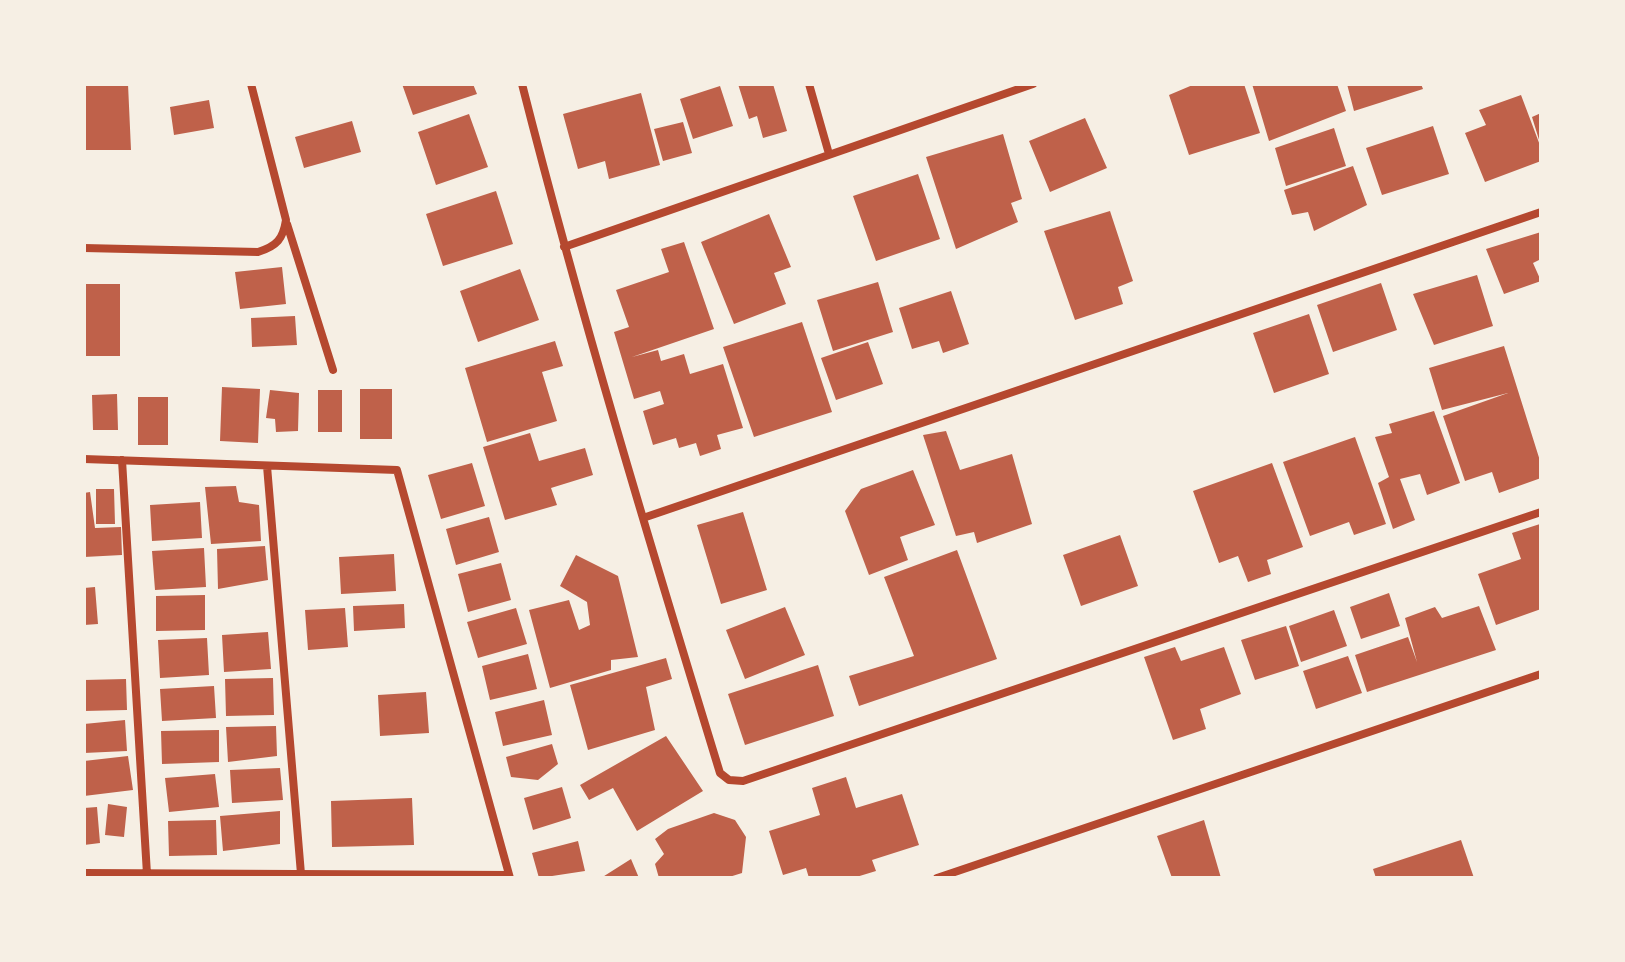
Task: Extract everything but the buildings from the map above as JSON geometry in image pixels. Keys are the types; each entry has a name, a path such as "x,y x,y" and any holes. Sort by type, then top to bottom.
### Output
{"street":[{"path":"251,84 286,220 333,370"},
{"path":"522,84 564,247 643,518 720,773 729,780 743,781 1541,512"},
{"path":"809,84 829,154"},
{"path":"564,247 1033,84"},
{"path":"643,518 1541,212"},
{"path":"84,248 258,252 275,246 284,234 286,220"},
{"path":"84,459 397,470 509,876 84,873"},
{"path":"122,460 147,874"},
{"path":"267,466 301,874"},
{"path":"937,878 1541,674"},
{"path":"974,865 978,878"}]}
